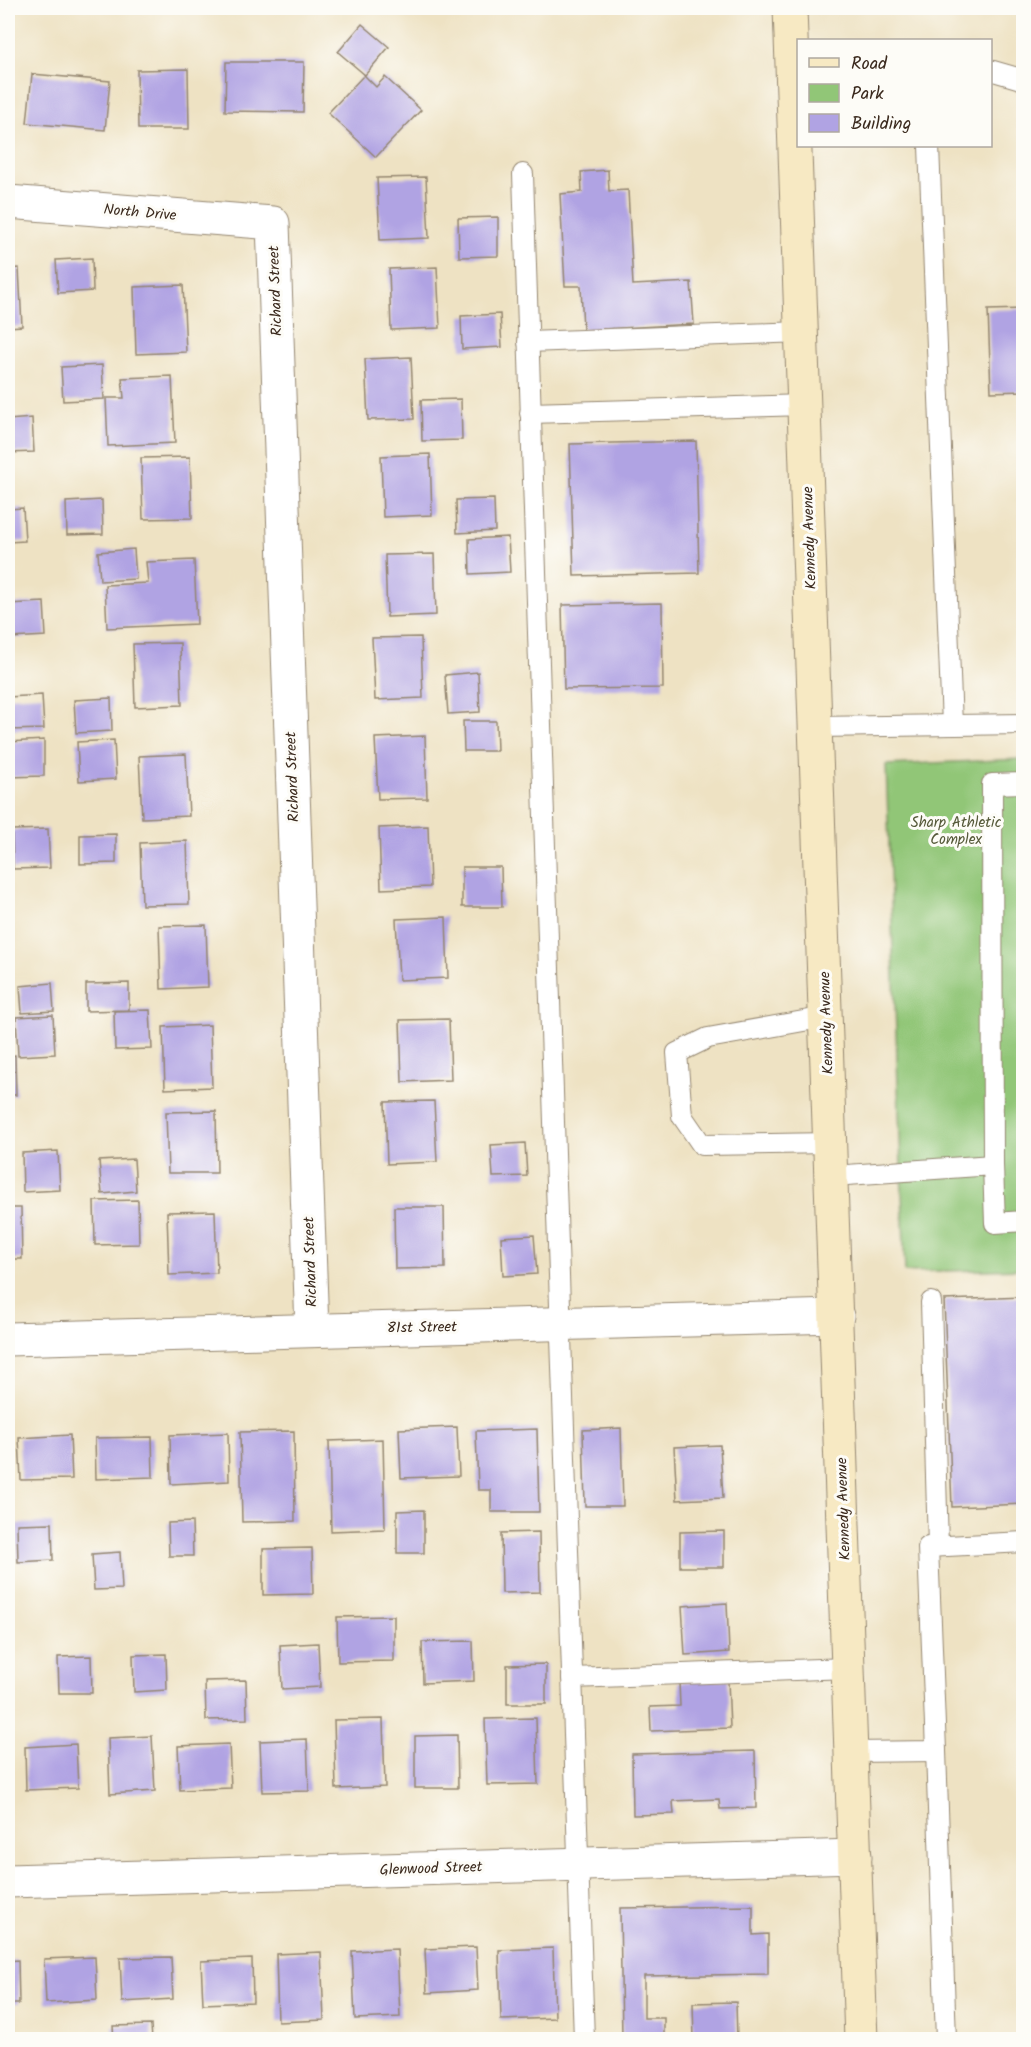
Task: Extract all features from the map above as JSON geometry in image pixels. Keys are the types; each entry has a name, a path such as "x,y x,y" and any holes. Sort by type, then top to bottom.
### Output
{"street":[{"name":"Kennedy Avenue","path":"790,8 795,65 797,141"},
{"name":"Kennedy Avenue","path":"797,147 804,405 861,2040"},
{"name":"North Drive","path":"8,202 273,223"},
{"name":"Richard Street","path":"273,223 312,1330"},
{"name":"81st Street","path":"8,1339 837,1316"},
{"name":"Glenwood Street","path":"8,1881 855,1856"}],"lane":[{"path":"992,71 1023,80"},
{"path":"929,147 951,725"},
{"path":"523,174 584,2040"},
{"path":"528,342 802,332"},
{"path":"530,413 804,405"},
{"path":"816,727 1023,724"},
{"path":"1023,783 992,784 995,1223 1023,1221"},
{"path":"826,1017 708,1038 677,1053 682,1116 702,1145 830,1143"},
{"path":"832,1176 993,1165"},
{"path":"931,1302 938,1546"},
{"path":"946,2040 928,1547 1023,1542"},
{"path":"572,1678 848,1668"},
{"path":"851,1752 936,1751"}],"green space":[{"name":"Sharp Athletic Complex","path":"1023,759 1023,1269 905,1272 886,765"}],"building":[{"path":"362,24 389,47 365,75 338,52"},
{"path":"226,62 304,62 303,112 225,111"},
{"path":"188,69 189,129 138,129 137,70"},
{"path":"32,74 110,81 105,130 27,123"},
{"path":"364,75 376,87 385,77 421,110 376,157 328,113"},
{"path":"608,170 609,191 628,190 633,285 691,282 694,324 583,330 581,286 565,286 560,194 582,192 581,172"},
{"path":"426,177 429,238 380,240 377,178"},
{"path":"498,217 498,256 459,257 458,218"},
{"path":"92,258 93,291 58,293 56,260"},
{"path":"437,267 440,328 391,330 389,269"},
{"path":"19,268 22,326 8,327 8,269"},
{"path":"183,285 186,352 136,354 134,287"},
{"path":"1024,309 1024,391 991,392 988,310"},
{"path":"500,314 502,347 462,349 461,316"},
{"path":"411,357 414,419 368,420 365,359"},
{"path":"102,365 104,399 63,401 61,367"},
{"path":"172,376 175,443 108,446 106,398 124,398 122,378"},
{"path":"461,399 462,440 422,441 421,400"},
{"path":"32,418 34,452 8,453 8,420"},
{"path":"696,441 699,573 574,576 570,444"},
{"path":"430,454 432,515 383,517 381,456"},
{"path":"190,457 192,518 143,519 141,458"},
{"path":"494,499 495,531 457,533 456,500"},
{"path":"102,500 103,534 67,535 66,502"},
{"path":"23,508 25,541 8,542 8,509"},
{"path":"508,537 510,572 470,574 469,539"},
{"path":"134,549 136,579 100,581 98,552"},
{"path":"434,554 436,615 387,617 385,555"},
{"path":"194,560 197,624 107,628 105,585 148,583 146,562"},
{"path":"44,602 46,636 10,638 8,604"},
{"path":"662,603 663,688 564,689 562,605"},
{"path":"421,637 423,698 375,700 372,638"},
{"path":"180,643 182,705 135,707 133,644"},
{"path":"478,672 480,712 448,714 445,675"},
{"path":"42,695 44,729 8,730 8,697"},
{"path":"111,698 112,731 76,733 74,700"},
{"path":"463,721 496,721 497,751 464,751"},
{"path":"425,736 427,798 378,799 375,738"},
{"path":"44,740 44,776 8,777 8,742"},
{"path":"114,740 116,779 79,781 77,742"},
{"path":"186,754 189,816 142,818 139,756"},
{"path":"428,826 430,887 381,889 379,828"},
{"path":"48,829 50,868 13,869 12,830"},
{"path":"116,834 116,863 80,864 80,835"},
{"path":"187,841 189,904 142,905 140,843"},
{"path":"462,867 501,867 502,907 462,907"},
{"path":"446,917 448,978 399,980 396,919"},
{"path":"206,925 208,987 161,989 159,926"},
{"path":"52,983 54,1011 22,1013 20,986"},
{"path":"129,983 129,1010 86,1011 86,984"},
{"path":"150,1010 152,1049 115,1050 114,1011"},
{"path":"53,1015 55,1054 18,1056 16,1017"},
{"path":"449,1019 451,1080 402,1082 400,1020"},
{"path":"210,1025 212,1087 165,1089 163,1027"},
{"path":"15,1055 16,1095 8,1095 8,1056"},
{"path":"434,1101 437,1162 387,1164 385,1102"},
{"path":"216,1111 217,1173 168,1173 166,1112"},
{"path":"525,1143 527,1176 493,1177 491,1145"},
{"path":"58,1151 60,1190 23,1192 22,1153"},
{"path":"134,1159 136,1191 102,1194 99,1161"},
{"path":"138,1200 139,1244 95,1245 94,1201"},
{"path":"394,1207 444,1207 445,1268 395,1269"},
{"path":"8,1208 21,1208 22,1259 8,1259"},
{"path":"215,1211 217,1273 169,1275 167,1212"},
{"path":"534,1235 537,1274 503,1276 501,1237"},
{"path":"1024,1297 1024,1504 952,1507 944,1300"},
{"path":"457,1427 459,1476 401,1478 399,1429"},
{"path":"621,1428 623,1506 585,1506 583,1430"},
{"path":"537,1429 539,1512 491,1512 491,1490 478,1490 476,1431"},
{"path":"294,1431 295,1521 242,1522 240,1432"},
{"path":"228,1433 229,1481 171,1484 170,1435"},
{"path":"70,1435 72,1479 21,1480 19,1438"},
{"path":"152,1437 153,1477 96,1479 95,1438"},
{"path":"383,1439 385,1529 331,1531 329,1441"},
{"path":"720,1445 723,1498 677,1500 674,1447"},
{"path":"424,1510 424,1553 397,1553 397,1511"},
{"path":"192,1522 193,1556 169,1556 168,1523"},
{"path":"52,1523 53,1560 18,1562 17,1524"},
{"path":"724,1531 724,1567 680,1567 680,1532"},
{"path":"539,1532 540,1592 502,1593 501,1533"},
{"path":"312,1548 313,1594 263,1595 263,1549"},
{"path":"120,1552 122,1589 94,1590 92,1554"},
{"path":"727,1603 729,1652 685,1655 682,1606"},
{"path":"394,1616 394,1661 338,1662 337,1617"},
{"path":"473,1641 474,1681 423,1683 422,1642"},
{"path":"318,1643 320,1687 282,1689 280,1645"},
{"path":"166,1654 167,1690 134,1692 133,1655"},
{"path":"91,1656 92,1693 59,1693 58,1657"},
{"path":"546,1664 546,1704 507,1704 507,1665"},
{"path":"246,1680 247,1719 206,1720 205,1681"},
{"path":"728,1680 730,1728 651,1731 650,1707 680,1706 679,1682"},
{"path":"536,1718 538,1784 487,1785 485,1719"},
{"path":"383,1719 385,1787 336,1789 334,1720"},
{"path":"457,1735 458,1788 415,1788 415,1736"},
{"path":"152,1736 155,1791 110,1794 108,1738"},
{"path":"307,1739 309,1791 262,1792 260,1741"},
{"path":"76,1744 78,1788 26,1790 25,1747"},
{"path":"229,1744 231,1788 180,1790 178,1746"},
{"path":"755,1751 756,1808 720,1809 719,1799 673,1801 674,1814 633,1815 632,1754"},
{"path":"753,1906 753,1935 768,1934 768,1974 644,1976 644,2018 664,2018 664,2040 622,2040 620,1908"},
{"path":"476,1947 478,1990 427,1993 425,1949"},
{"path":"553,1948 555,2018 501,2020 499,1950"},
{"path":"397,1949 400,2017 355,2019 352,1951"},
{"path":"321,1952 324,2020 278,2022 276,1954"},
{"path":"95,1957 97,2000 46,2003 44,1959"},
{"path":"171,1957 173,1999 122,2002 120,1958"},
{"path":"252,1959 253,2002 203,2004 201,1961"},
{"path":"18,1960 19,2004 8,2004 8,1961"},
{"path":"736,2002 737,2040 694,2040 693,2003"},
{"path":"151,2025 152,2040 114,2040 113,2026"}]}
